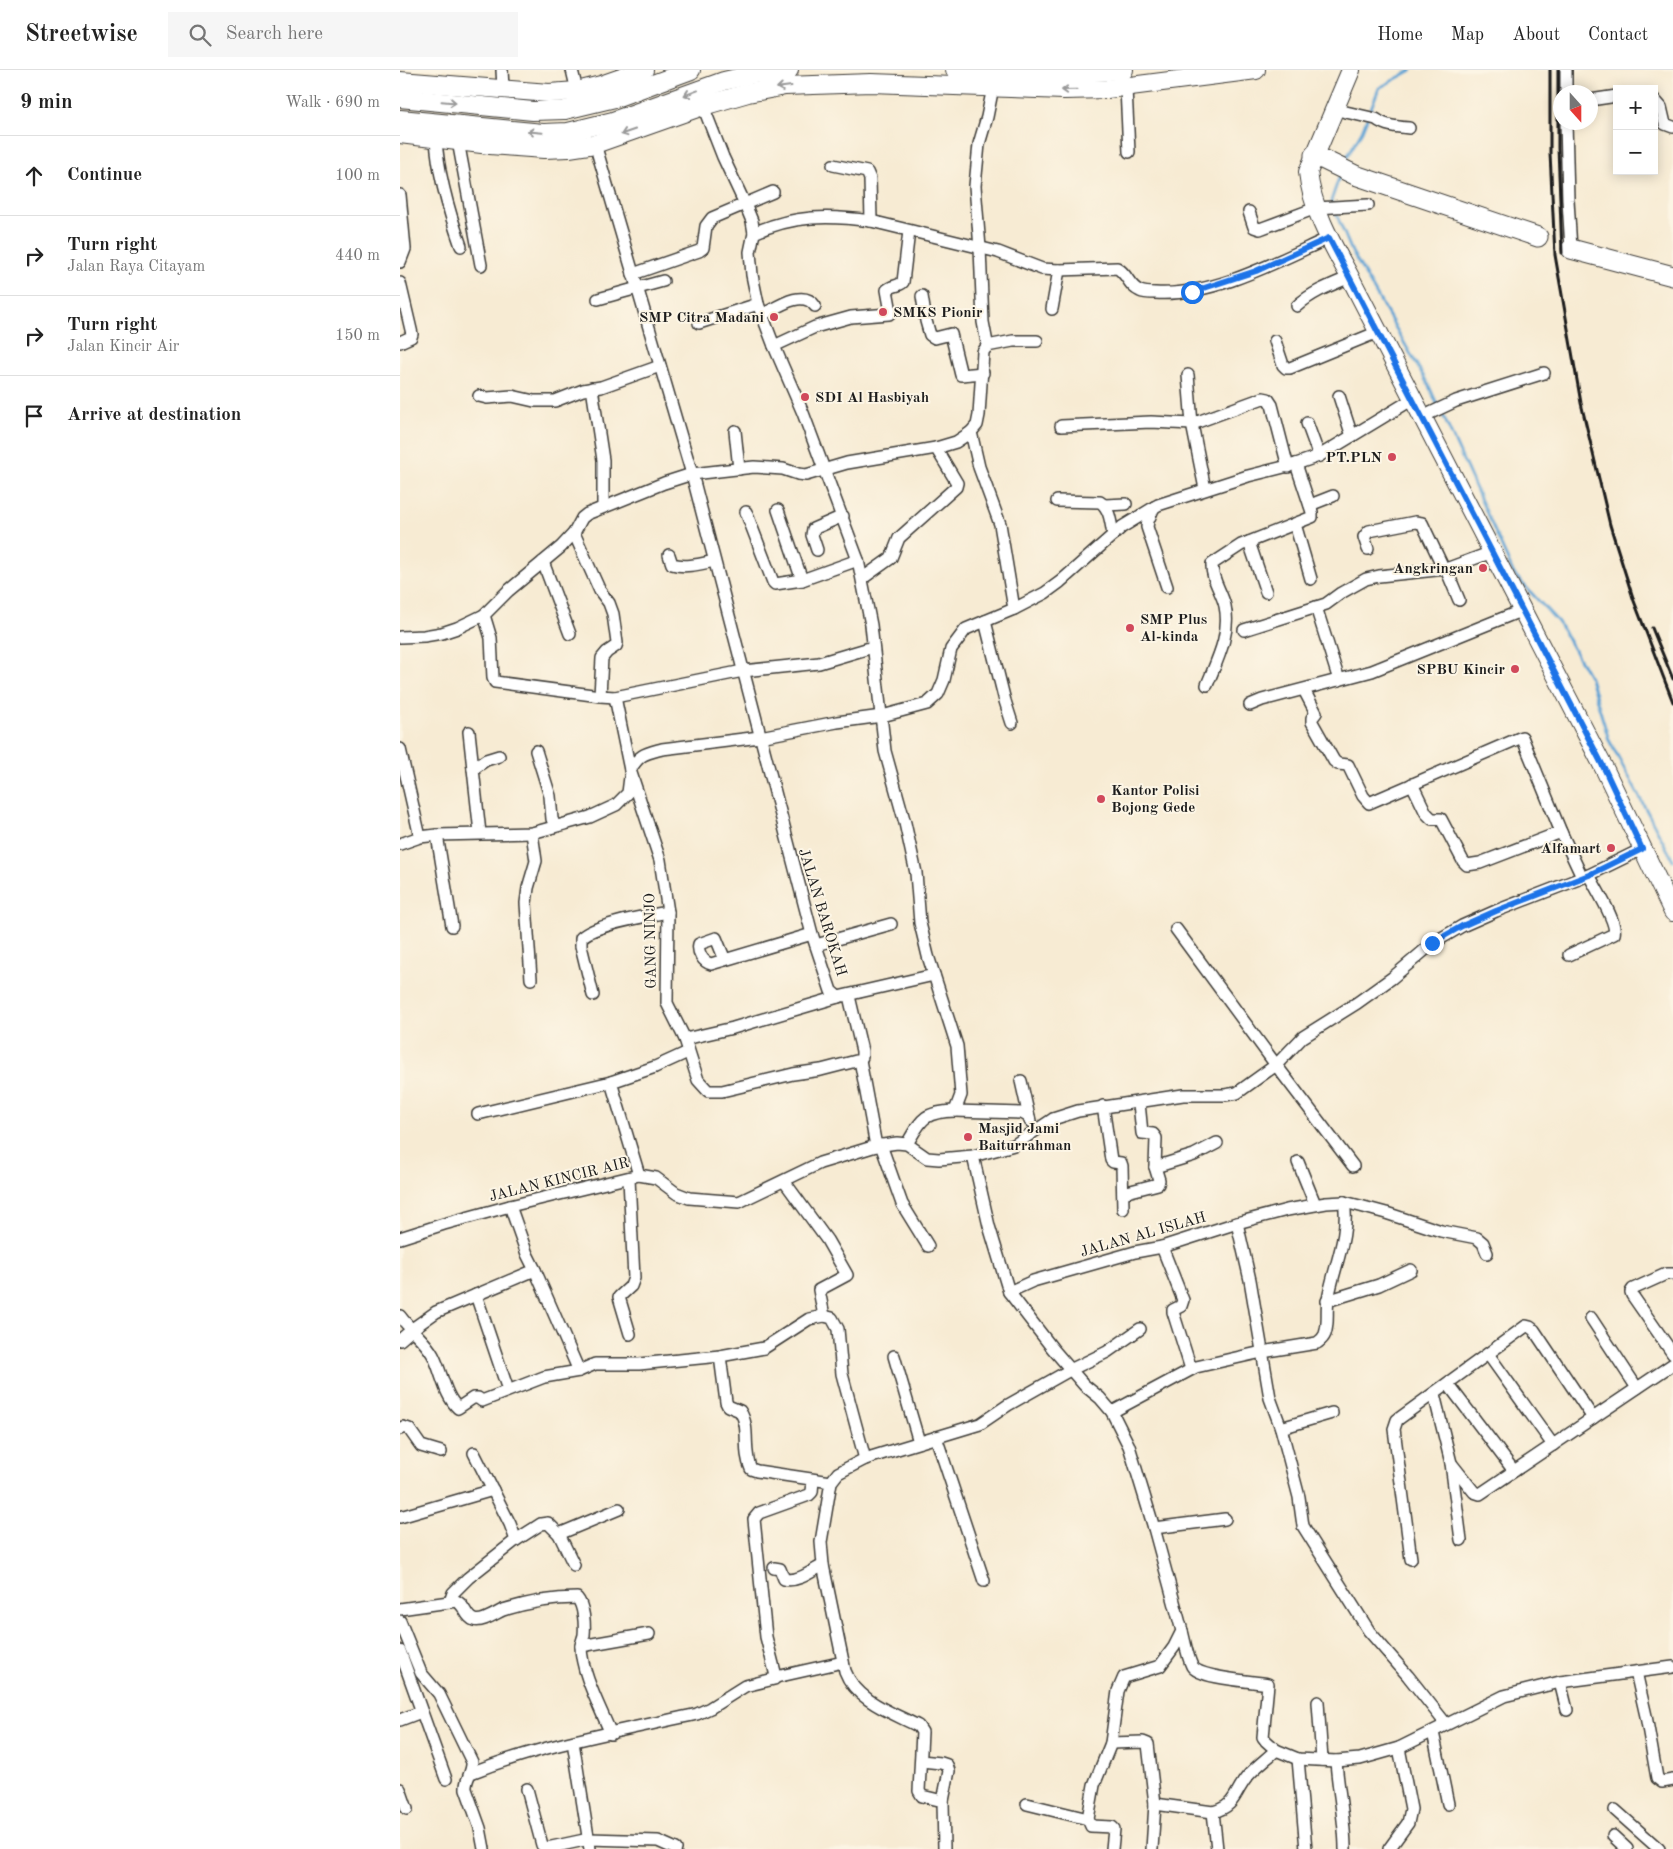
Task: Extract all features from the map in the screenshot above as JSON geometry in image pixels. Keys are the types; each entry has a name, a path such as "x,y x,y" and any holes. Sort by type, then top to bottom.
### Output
{"highway":[{"path":"1314,156 1355,175 1538,237"},
{"path":"1571,249 1673,276"}],"main road":[{"path":"400,98 533,111 564,110 615,98 692,70"},
{"path":"400,119 543,132 568,132 613,122 724,81 754,74 789,70"},
{"path":"954,70 1113,77 1126,88 1256,70"},
{"path":"1349,71 1308,172 1310,190 1320,208 1329,238 1413,399 1427,414 1492,552 1605,770 1673,912"},
{"path":"406,77 548,93 577,91 601,86 639,72 667,79"},
{"path":"400,134 458,142 544,149 569,148 595,144 703,106 757,91 785,86 870,83 1064,90 1113,77"}],"street":[{"path":"502,70 503,88"},
{"path":"572,70 577,91"},
{"path":"1566,70 1566,85"},
{"path":"400,637 442,633 484,615 508,591 561,547 574,533 582,518 592,511 692,474 754,467 806,475 847,463 936,448 956,442 971,432 977,425 979,416 983,352 987,346 987,336 983,322 975,186 978,144 987,117 993,87"},
{"path":"1126,88 1129,152"},
{"path":"1598,99 1613,97"},
{"path":"1658,104 1661,107 1665,124 1673,127"},
{"path":"703,106 723,157 746,204 752,221 754,233 751,259 752,275 760,309 843,516 863,578 885,751 905,823 916,873 920,923 956,1046 961,1095 955,1111"},
{"path":"1334,109 1376,118 1381,123 1408,128"},
{"path":"1566,130 1571,249"},
{"path":"436,139 437,155 450,214 461,246"},
{"path":"458,142 481,266"},
{"name":"JALAN BAROKAH","path":"595,144 692,474 814,939 831,991 843,997 934,975"},
{"path":"833,165 866,172 870,179 871,222"},
{"path":"633,274 699,252 703,248 706,226 712,218 773,192"},
{"path":"400,194 404,250 400,262"},
{"path":"1249,212 1254,227 1260,230 1320,208 1368,205"},
{"path":"754,233 784,221 804,218 850,218 998,252 1042,269 1117,268 1124,271 1130,284 1141,292 1171,294 1192,292 1256,271 1329,238"},
{"path":"774,346 815,327 851,317 889,314 891,312 887,290 903,282 909,231"},
{"path":"1052,309 1059,270"},
{"path":"1296,306 1316,292 1350,277"},
{"path":"598,299 663,281"},
{"path":"400,283 412,334 405,339"},
{"path":"922,296 930,335 935,338 951,334 961,375 983,373"},
{"path":"700,323 798,299 812,301 815,306"},
{"path":"1274,341 1283,365 1286,368 1290,368 1378,332"},
{"path":"987,346 1013,341 1037,341"},
{"path":"479,396 488,398 512,396 534,401 555,401 660,366"},
{"path":"1427,414 1456,401 1544,372"},
{"path":"1188,375 1192,424 1205,489"},
{"path":"592,388 603,460 603,506"},
{"path":"1339,396 1352,436"},
{"path":"1061,426 1151,422 1192,424 1263,398 1268,399 1272,405 1292,466 1310,505 1312,517 1241,545 1212,564 1214,577 1227,618 1226,635 1207,686"},
{"path":"630,770 637,758 646,753 662,749 760,737 837,722 882,716 927,704 934,700 938,694 944,680 951,649 966,629 1014,609 1045,593 1122,527 1160,504 1248,476 1292,466 1319,456 1413,399"},
{"path":"1307,423 1319,456"},
{"path":"735,431 739,469"},
{"path":"971,432 979,467 1001,529 1014,609"},
{"path":"863,578 891,558 899,538 956,487 957,483 936,448"},
{"path":"1310,505 1333,496"},
{"path":"1057,501 1100,502 1105,505 1126,504"},
{"path":"1160,504 1148,521 1148,527 1166,587"},
{"path":"1105,505 1113,536"},
{"path":"778,510 802,580"},
{"path":"746,512 773,582 778,584 802,580 858,560"},
{"path":"817,550 812,534 813,529 843,516"},
{"path":"1368,548 1364,537 1369,531 1415,522 1422,523 1442,565 1446,569 1459,600"},
{"path":"1295,524 1311,578"},
{"path":"574,533 613,614 617,643 602,658 600,696"},
{"path":"1249,542 1266,592"},
{"path":"1244,630 1326,604 1341,593 1373,577 1446,569 1492,552"},
{"path":"669,554 672,564 679,566 691,566 714,561"},
{"path":"542,562 570,634"},
{"path":"1316,607 1339,680"},
{"path":"1250,705 1262,700 1372,672 1523,610"},
{"path":"484,615 491,638 493,678 495,682 600,696 616,697 743,671 819,663 873,647"},
{"path":"985,621 1012,723"},
{"path":"1304,690 1316,713 1312,718 1312,722 1334,762 1336,764 1348,765 1369,803 1522,737 1562,832 1613,922 1615,931 1614,934 1569,955"},
{"path":"400,844 420,837 436,835 532,833 590,816 616,805 628,792 630,770 616,697"},
{"path":"469,732 480,833"},
{"path":"400,749 420,837"},
{"path":"536,751 550,796 552,819 555,826"},
{"path":"473,769 486,760 499,756"},
{"name":"GANG NINJO","path":"630,770 660,860 668,912 667,1004 685,1039 698,1080 708,1091 722,1091 860,1060"},
{"path":"1412,784 1426,813 1432,819 1441,819 1463,861 1467,865 1480,863 1562,832"},
{"path":"531,979 526,903 528,888 536,861 532,833"},
{"path":"436,835 452,926"},
{"path":"1029,1117 1022,1113 939,1112 927,1115 917,1126 907,1144 927,1158 939,1159 973,1156 1014,1145 1053,1119 1078,1111 1183,1095 1225,1095 1237,1093 1276,1065 1303,1037 1392,978 1432,943 1462,926 1586,876 1642,849"},
{"path":"593,996 580,946 581,938 585,933 613,924 668,912"},
{"path":"725,960 814,939 891,924"},
{"path":"1176,929 1353,1166"},
{"path":"685,1039 733,1028 843,997 862,1051 860,1060 879,1146 902,1204 928,1246"},
{"path":"478,1114 611,1082 655,1067 688,1052"},
{"path":"1021,1081 1032,1133"},
{"path":"611,1082 634,1177 634,1278 631,1286 619,1297 630,1334"},
{"path":"1123,1193 1158,1184 1159,1180 1155,1167 1156,1138 1153,1134 1142,1133 1139,1103"},
{"path":"1103,1106 1111,1160 1121,1163 1122,1166 1124,1210"},
{"name":"JALAN KINCIR AIR","path":"400,1238 510,1206 634,1177 656,1178 676,1192 689,1198 739,1202 820,1163 879,1146 897,1143 907,1144"},
{"path":"1155,1167 1194,1155 1217,1143"},
{"path":"973,1156 989,1226 1009,1292 1070,1370 1112,1412 1129,1446 1192,1665 1195,1670 1211,1676 1268,1684 1262,1732 1266,1742 1276,1750 1298,1759 1336,1762 1368,1757 1399,1748 1504,1696 1560,1682 1673,1667"},
{"path":"1298,1162 1315,1204"},
{"path":"784,1181 827,1240 847,1275 819,1290 824,1316"},
{"path":"1112,1412 1190,1369 1262,1352 1317,1343 1322,1340 1327,1325 1327,1301 1344,1238 1346,1213 1344,1202 1386,1212 1441,1231 1477,1238 1482,1243 1486,1253"},
{"name":"JALAN AL ISLAH","path":"1009,1292 1033,1281 1135,1252 1162,1247 1237,1223 1315,1204 1344,1202"},
{"path":"510,1206 527,1254 579,1371"},
{"path":"1237,1223 1250,1280 1270,1398 1281,1428 1299,1498 1303,1526 1369,1631 1446,1724"},
{"path":"1162,1247 1183,1300 1181,1306 1173,1310 1173,1312 1190,1369"},
{"path":"400,1340 436,1312 535,1270"},
{"path":"1327,1301 1379,1284 1412,1270"},
{"path":"1673,1274 1666,1274 1632,1292 1632,1295 1673,1354"},
{"path":"476,1295 508,1390"},
{"path":"400,1316 434,1355 449,1395 456,1407 460,1408 473,1398 478,1398 482,1402 547,1376 579,1371 595,1364 639,1364 720,1356 764,1348 809,1319 824,1316 832,1318 838,1329 842,1374 866,1459"},
{"path":"1591,1318 1637,1388"},
{"path":"1411,1559 1394,1429 1398,1420 1526,1326 1530,1326 1593,1418"},
{"path":"943,1801 922,1796 919,1791 923,1739 922,1732 918,1726 867,1699 848,1680 824,1566 822,1534 831,1482 838,1473 866,1459 980,1424 1008,1405 1070,1370 1107,1352 1140,1329"},
{"path":"1662,1338 1673,1332"},
{"path":"1488,1354 1553,1445"},
{"path":"720,1356 726,1402 728,1406 740,1411 744,1418 748,1463 751,1468 756,1471 831,1482"},
{"path":"894,1356 920,1442"},
{"path":"1451,1462 1476,1494 1480,1494 1673,1364"},
{"path":"1448,1384 1514,1471"},
{"path":"1434,1394 1451,1462 1461,1540"},
{"path":"1281,1428 1332,1413"},
{"path":"400,1429 409,1429 421,1446 440,1452"},
{"path":"936,1437 984,1581"},
{"path":"474,1453 516,1540"},
{"path":"776,1677 766,1637 754,1519 759,1513 809,1495 812,1492 813,1480"},
{"path":"400,1517 492,1490"},
{"path":"559,1534 619,1509"},
{"path":"1154,1528 1226,1519"},
{"path":"450,1602 453,1593 468,1578 516,1540 546,1522 559,1534 574,1566"},
{"path":"774,1568 780,1569 784,1579 791,1580 801,1578 824,1566"},
{"path":"400,1609 456,1601 462,1603 470,1617 474,1620 479,1620 502,1611 535,1603 577,1598 580,1601 584,1622 584,1637 581,1646 586,1671 611,1734"},
{"path":"400,1621 404,1639 421,1672 440,1694 472,1762 472,1769 466,1789 480,1828 484,1849"},
{"path":"1112,1849 1114,1829 1112,1827 1091,1826 1088,1819 1094,1785 1111,1743 1117,1698 1124,1677 1160,1666 1174,1647 1182,1631"},
{"path":"581,1646 649,1634"},
{"path":"400,1652 446,1779"},
{"path":"471,1773 545,1748 697,1714 746,1686 776,1677 843,1662"},
{"path":"1636,1672 1657,1778 1662,1782 1673,1780"},
{"path":"1560,1682 1567,1710"},
{"path":"1318,1702 1322,1760"},
{"path":"400,1720 421,1712"},
{"path":"1433,1732 1448,1804"},
{"path":"573,1742 589,1844"},
{"path":"1111,1743 1143,1742 1148,1744 1155,1804 1152,1849"},
{"path":"1389,1849 1408,1823 1411,1809 1399,1748"},
{"path":"1155,1804 1213,1812 1229,1805 1234,1800 1247,1777 1276,1750"},
{"path":"1298,1759 1306,1849"},
{"path":"921,1761 947,1765 949,1771 943,1801 944,1849"},
{"path":"1336,1762 1345,1833 1345,1849"},
{"path":"400,1789 407,1809"},
{"path":"527,1789 542,1844 547,1848 658,1841 676,1849"},
{"path":"1027,1804 1088,1819"},
{"path":"1616,1810 1660,1849"},
{"path":"1213,1812 1217,1849"},
{"path":"1613,1836 1627,1849"}],"waterway":[{"path":"1344,162 1362,131 1379,88 1412,70"},
{"path":"1332,205 1331,201 1340,175"},
{"path":"1335,211 1352,252 1429,386 1438,406"},
{"path":"1441,411 1514,574 1558,622 1590,678 1609,740 1673,860"}],"railway":[{"path":"1550,70 1550,153 1555,255 1581,403 1610,525 1634,601 1673,702"},
{"path":"1558,70 1558,148 1562,253"},
{"path":"1652,628 1673,679"}],"place":[{"name":"SMKS Pionir","path":"883,312"},
{"name":"SMP Citra Madani","path":"774,317"},
{"name":"SDI Al Hasbiyah","path":"805,397"},
{"name":"PT.PLN","path":"1392,457"},
{"name":"Angkringan","path":"1483,568"},
{"name":"SMP Plus Al-kinda","path":"1130,628"},
{"name":"SPBU Kincir","path":"1515,669"},
{"name":"Kantor Polisi Bojong Gede","path":"1101,799"},
{"name":"Alfamart","path":"1611,848"},
{"name":"Masjid Jami Baiturrahman","path":"968,1137"}],"route":[{"path":"1192,292 1256,271 1329,238 1605,770 1642,849 1589,875 1462,926 1432,943"}]}
